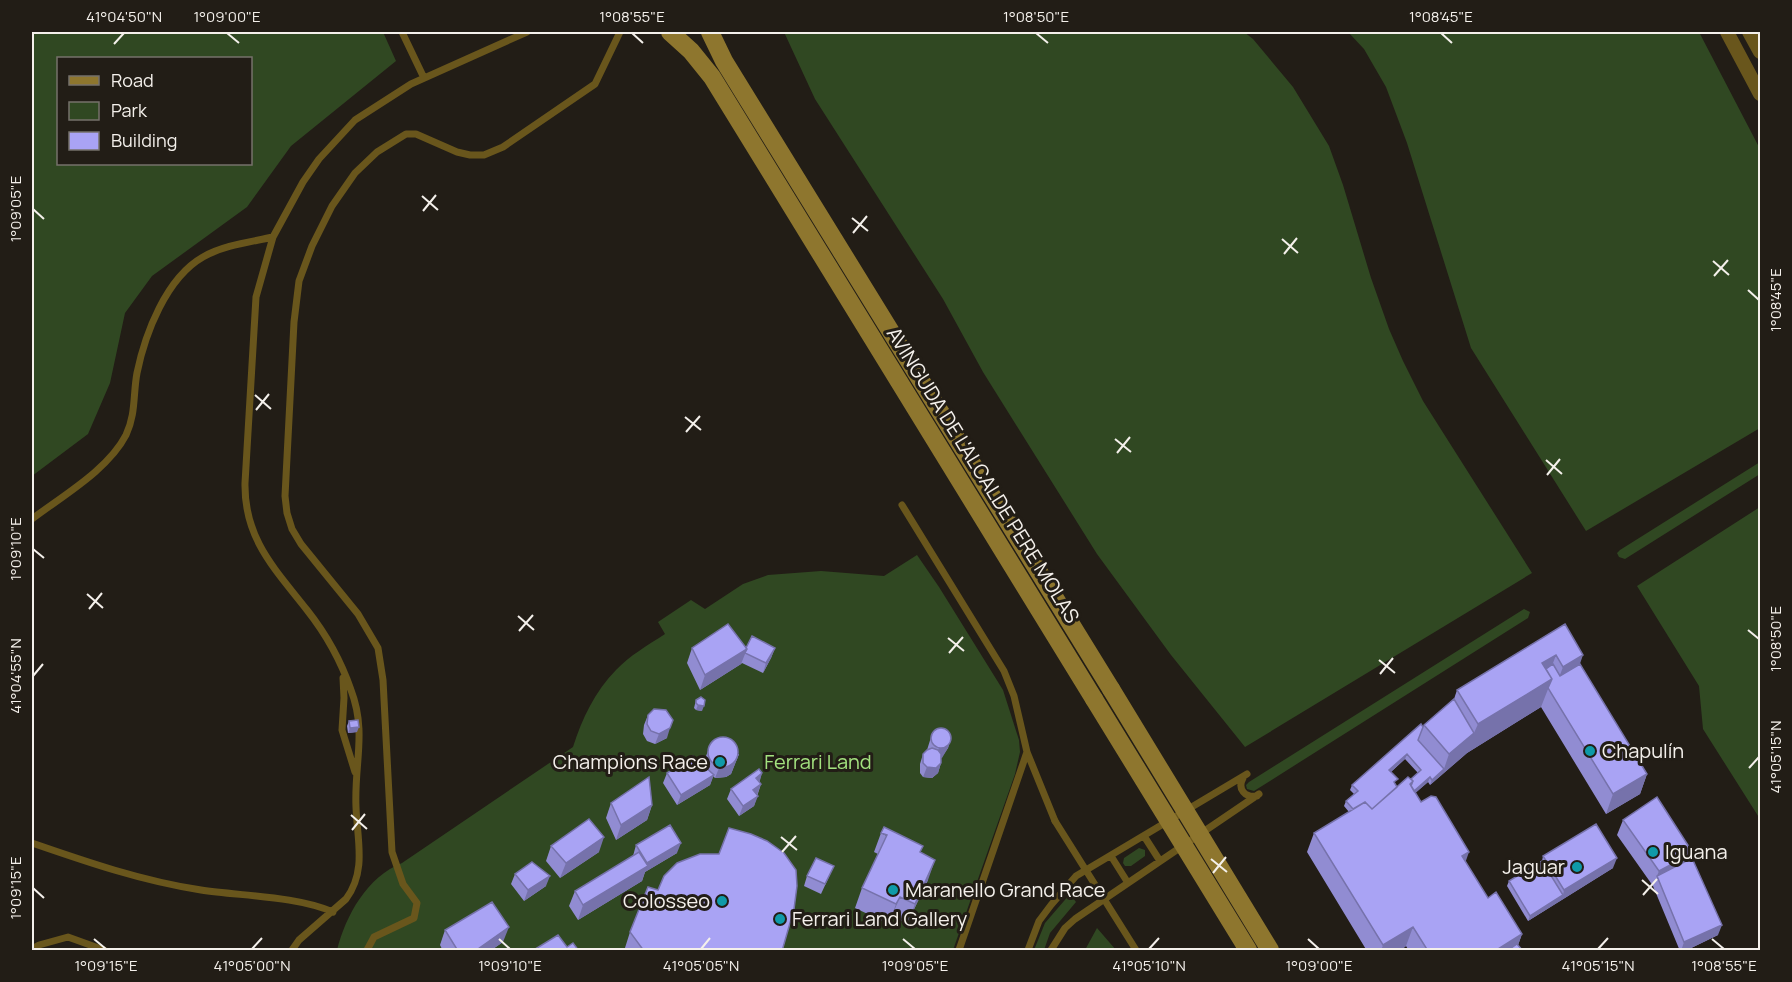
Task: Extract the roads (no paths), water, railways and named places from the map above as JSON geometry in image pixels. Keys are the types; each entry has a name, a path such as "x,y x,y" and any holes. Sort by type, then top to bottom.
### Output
{"street":[{"name":"AVINGUDA DE L'ALCALDE PERE MOLAS","path":"670,32 682,42 712,77 1248,951"},
{"name":"AVINGUDA DE L'ALCALDE PERE MOLAS","path":"710,32 724,61 1270,951"},
{"path":"1727,32 1761,94"},
{"path":"1749,32 1761,52"}],"lane":[{"path":"402,32 424,78"},
{"path":"292,951 299,940 333,912 352,892 360,864 356,780 360,726 351,689 340,664 315,620 267,560 250,525 245,501 255,306 259,288 273,237 303,182 319,159 355,120 411,84 527,32"},
{"path":"367,951 374,937 414,918 417,903 403,884 392,852 383,680 378,648 358,614 301,544 292,529 287,513 285,496 294,322 299,281 312,246 332,206 356,173 377,152 406,134 416,134 457,152 470,155 484,155 503,147 595,84 620,32"},
{"path":"32,519 108,462 126,436 134,413 136,376 146,336 160,307 181,276 203,257 236,245 273,237"},
{"path":"902,505 1004,671 1014,696 1027,752 1055,821 1136,951"},
{"path":"340,664 345,686 342,730 356,780"},
{"path":"959,951 1027,752"},
{"path":"1028,951 1039,921 1076,876 1247,774 1241,782 1242,791 1248,796 1259,794 1094,906 1065,928 1051,951"},
{"path":"1144,836 1160,861"},
{"path":"32,843 91,863 160,882 286,901 333,912"},
{"path":"1111,856 1128,883"},
{"path":"32,949 68,937 104,951"}],"place":[{"name":"Chapulín","path":"1590,751"},
{"name":"Champions Race","path":"720,762"},
{"name":"Iguana","path":"1653,852"},
{"name":"Jaguar","path":"1577,867"},
{"name":"Maranello Grand Race","path":"893,890"},
{"name":"Colosseo","path":"722,901"},
{"name":"Ferrari Land Gallery","path":"780,919"}],"park label":[{"name":"Ferrari Land","path":"818,762"}]}
